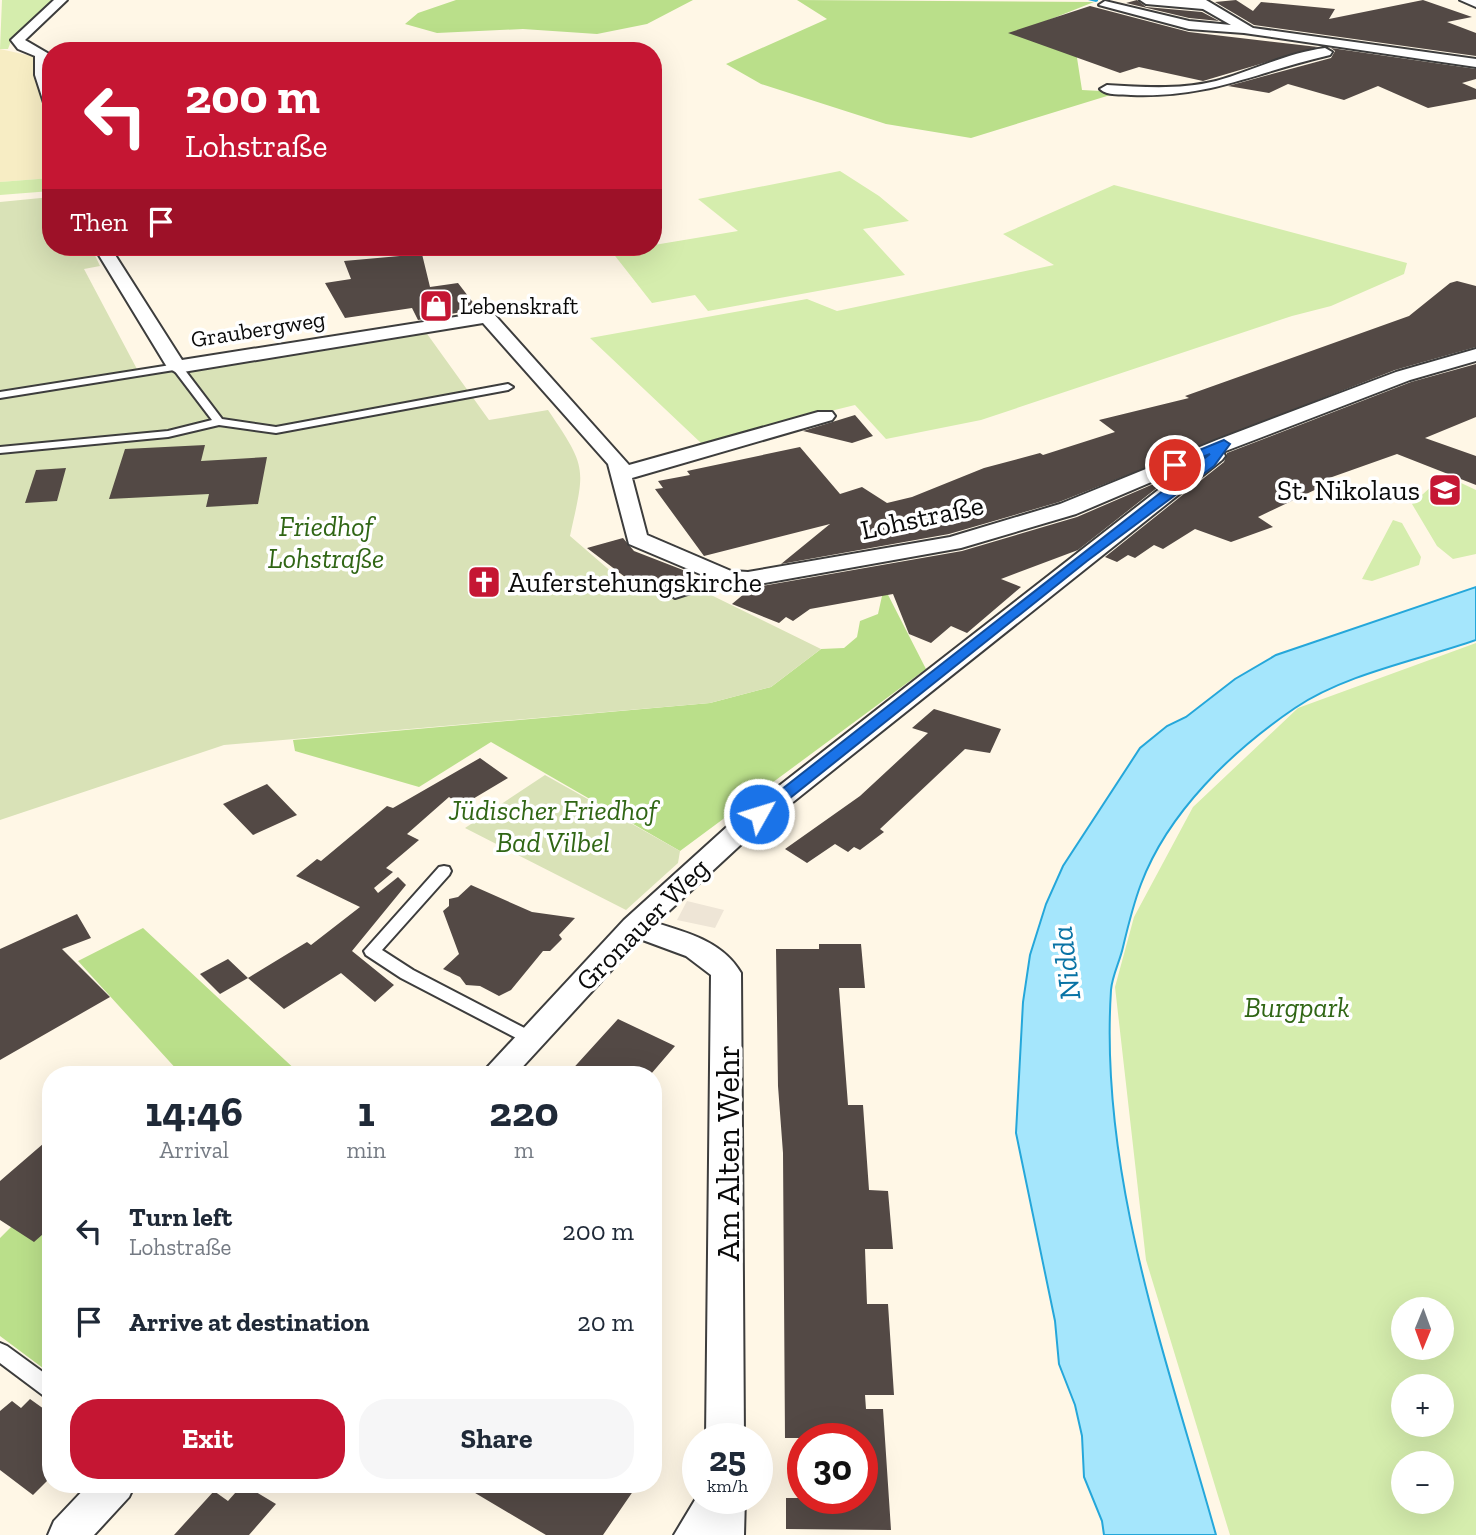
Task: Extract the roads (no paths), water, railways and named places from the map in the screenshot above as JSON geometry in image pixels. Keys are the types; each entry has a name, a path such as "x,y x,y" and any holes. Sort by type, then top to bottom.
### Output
{"street":[{"path":"42,75 42,54 23,46 18,40 61,0"},
{"path":"1146,0 1201,3 1250,31"},
{"path":"1466,0 1476,3"},
{"path":"1109,3 1189,26 1250,31 1476,63"},
{"path":"1107,89 1159,92 1208,87 1292,56 1375,48"},
{"name":"Graubergweg","path":"108,256 177,367 486,317 610,452 622,474"},
{"name":"Lohstraße","path":"622,474 637,539 727,577 765,578 982,535 1068,509 1224,444 1403,376 1476,355"},
{"path":"622,474 825,415"},
{"name":"Gronauer Weg","path":"504,1066 634,927 739,831 1082,558 1210,463 1224,444"},
{"name":"Am Alten Wehr","path":"634,927 699,948 717,960 726,973 725,1423"},
{"path":"68,1535 108,1493"},
{"path":"694,1535 708,1514"},
{"path":"724,1535 725,1514"}],"lane":[{"path":"0,395 177,367 219,422"},
{"path":"0,450 168,434 219,422 276,430 508,387"},
{"path":"676,594 727,577"},
{"path":"444,871 372,951 407,974 530,1038"},
{"path":"0,1352 42,1383"}],"water":[{"name":"Nidda","path":"1476,587 1476,640 1359,677 1295,708 1249,743 1205,785 1168,832 1141,884 1111,990 1110,1060 1115,1129 1141,1266 1216,1535 1104,1535 1102,1521 1084,1477 1082,1436 1075,1405 1059,1364 1055,1321 1016,1133 1023,1002 1030,955 1046,904 1063,866 1140,748 1167,726 1186,717 1235,679 1276,655"}],"waterway":[{"path":"1090,0 1096,1"}],"place":[{"name":"Lebenskraft","path":"436,306"},
{"name":"St. Nikolaus","path":"1445,490"},
{"name":"Auferstehungskirche","path":"484,582"}],"park label":[{"name":"Friedhof Lohstraße","path":"326,542"},
{"name":"Jüdischer Friedhof Bad Vilbel","path":"553,826"},
{"name":"Burgpark","path":"1297,1007"}]}
